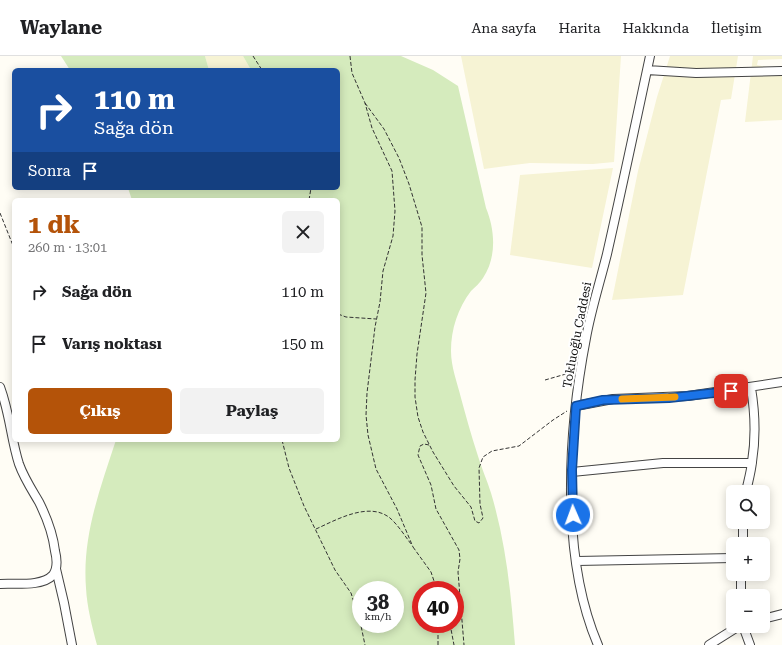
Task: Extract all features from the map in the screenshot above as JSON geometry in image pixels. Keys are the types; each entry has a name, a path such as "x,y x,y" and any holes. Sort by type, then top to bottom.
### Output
{"street":[{"name":"Tokluoğlu Caddesi","path":"598,645 587,613 577,561 573,525 572,472 576,406 580,370 592,310 607,256 650,56"},
{"path":"647,70 696,73 782,71"},
{"path":"576,406 603,400 681,397 751,388 782,382"},
{"path":"0,387 8,411 12,432"},
{"path":"747,485 752,463 755,424 751,388"},
{"path":"14,442 20,468 44,513 51,532 56,553 56,569 66,608 72,645"},
{"path":"572,472 663,463 752,463"},
{"path":"577,561 726,558"},
{"path":"0,584 41,582 52,576 56,569"},
{"path":"770,617 782,614"},
{"path":"709,645 728,633"},
{"path":"746,633 750,645"}],"path":[{"path":"253,56 261,68"},
{"path":"350,56 352,73 365,103 372,128 392,171 395,204 393,236 383,271 367,393 368,434 376,469 402,520 413,547"},
{"path":"365,103 384,129 399,158 409,184 422,227 422,255 426,293 417,354 415,388 418,417 429,445 454,486 471,507 475,521 479,523 483,518 480,504 479,468 483,457 492,451 520,446 553,420 576,406"},
{"path":"0,213 12,243"},
{"path":"340,315 346,317 376,319"},
{"path":"545,380 580,370"},
{"path":"283,442 292,476 316,529 335,570 351,593 360,621 365,645"},
{"path":"429,445 424,444 420,446 418,455 431,485 436,509 459,550 460,559 458,572 464,645"},
{"path":"316,529 335,520 356,513 377,512 386,515 393,521 413,547 431,572 434,581"},
{"path":"438,633 438,645"},
{"path":"452,633 454,645"}],"shaded area":[{"path":"205,56 243,56 250,68 208,68"},
{"path":"461,56 621,56 614,162 593,164 530,163 484,169"},
{"path":"670,56 738,56 731,99 721,100 683,295 612,300 638,171 657,97"},
{"path":"753,56 782,56 782,59 758,60 757,65 782,70 782,120 745,122"},
{"path":"613,168 592,268 510,255 520,175"}],"green space":[{"path":"61,56 205,56 208,68 69,68"},
{"path":"243,56 401,56 433,70 458,86 489,216 493,234 493,243 491,261 488,270 482,280 471,291 462,304 456,319 452,335 451,357 454,374 491,493 501,531 510,587 515,645 97,645 90,616 85,569 90,531 98,495 115,442 340,442 340,198 131,198 129,190 340,190 340,68 250,68"}],"slow traffic":[{"path":"622,399 675,397"}],"route":[{"path":"573,515 572,470 576,406 603,400 669,398 731,391"}]}
